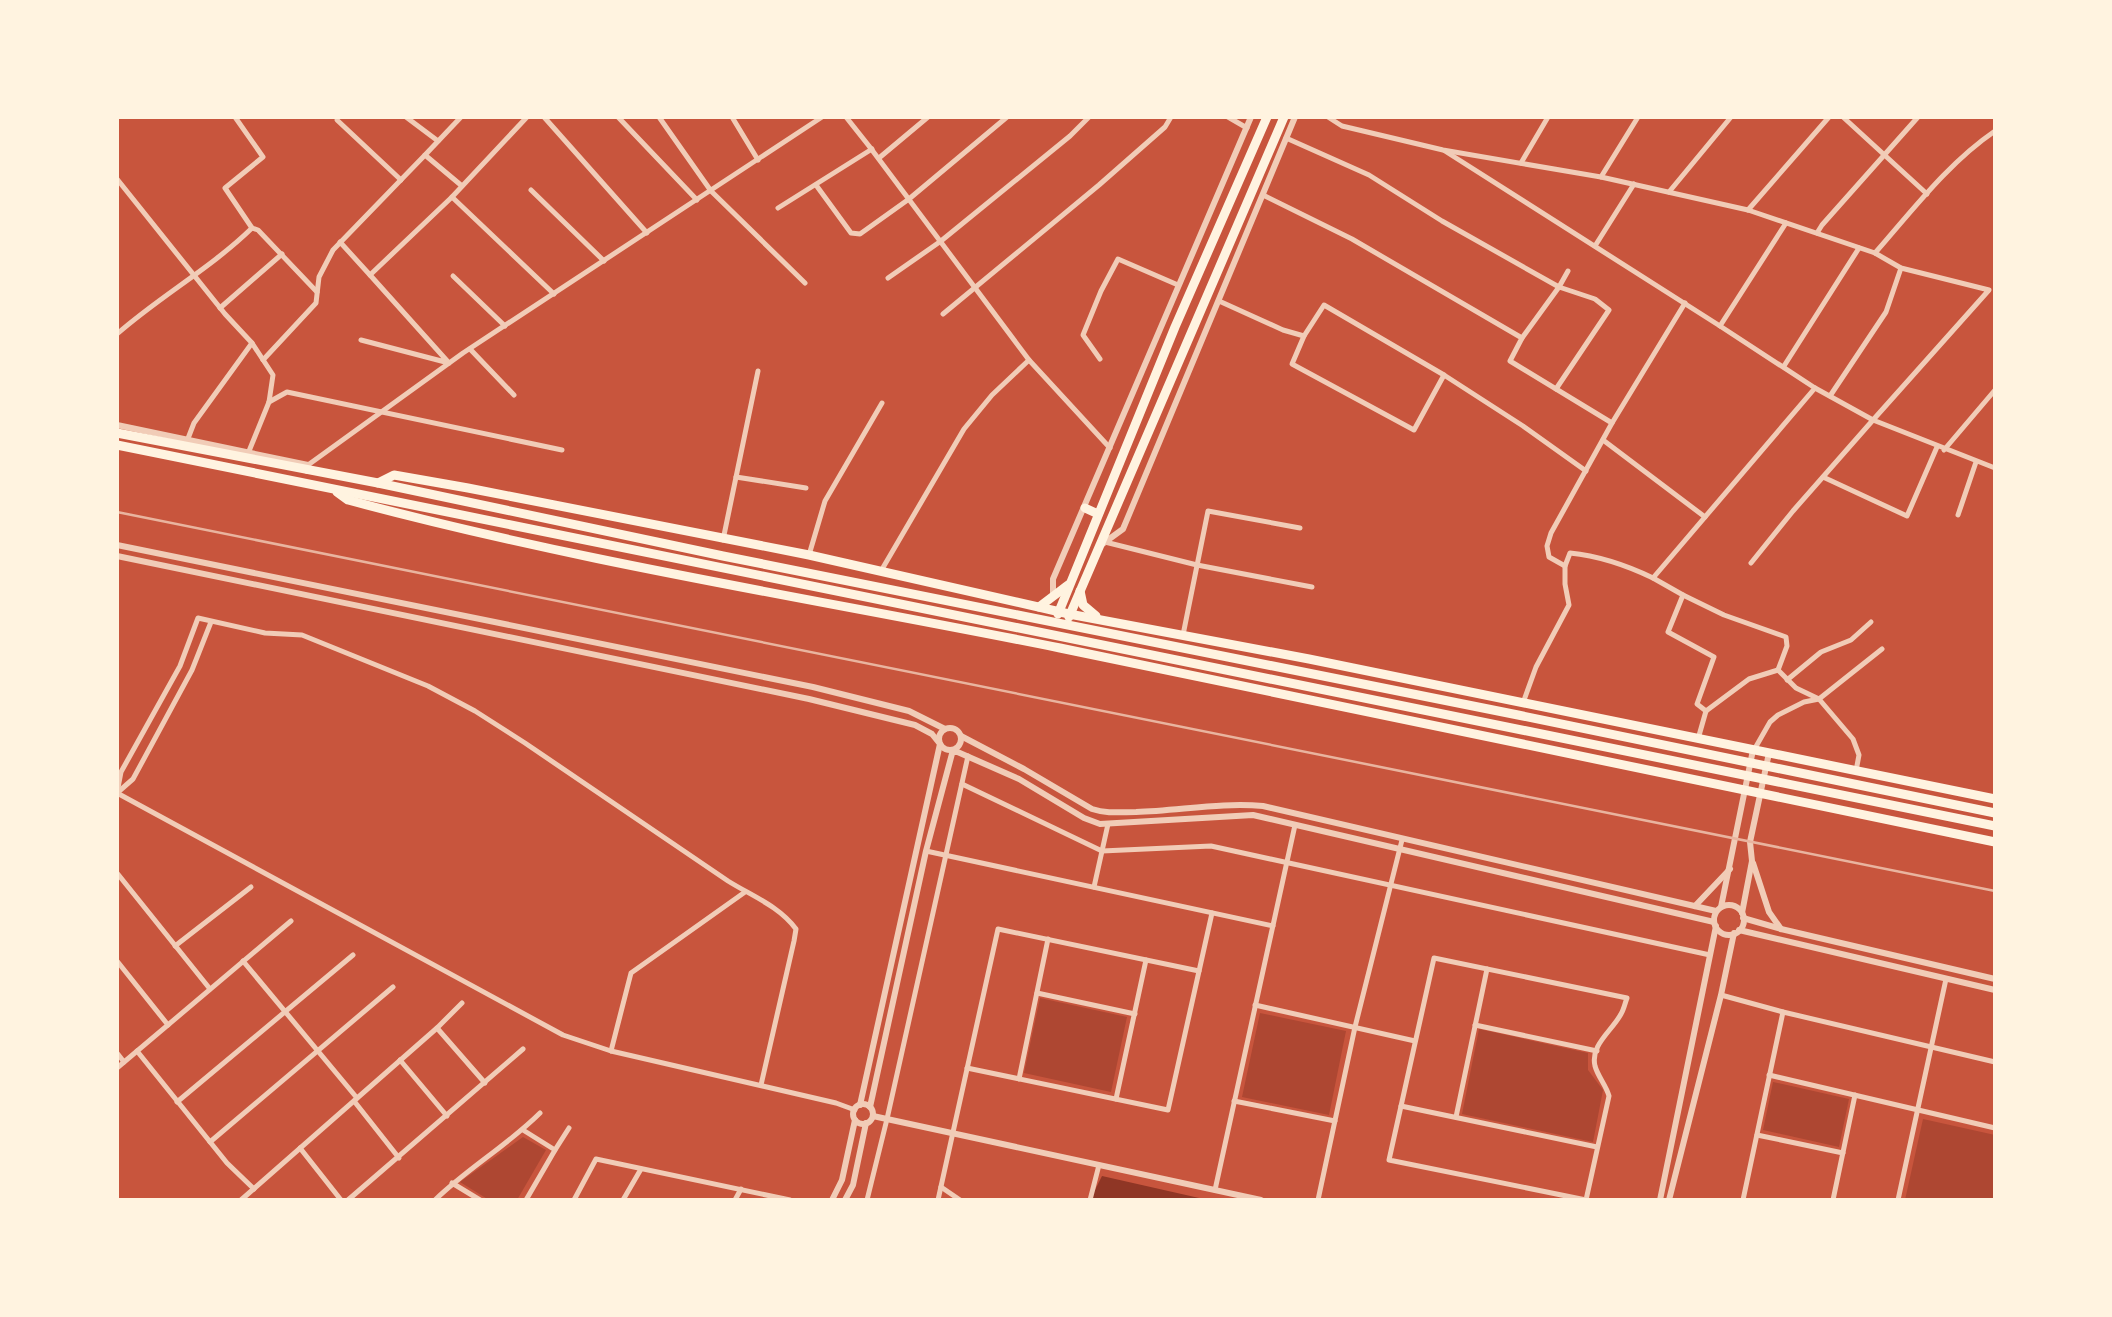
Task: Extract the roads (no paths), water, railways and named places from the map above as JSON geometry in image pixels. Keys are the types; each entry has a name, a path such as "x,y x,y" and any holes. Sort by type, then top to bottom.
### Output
{"highway":[{"path":"1048,646 1079,557 1180,315 1267,117"},
{"path":"1064,649 1069,614 1102,544 1284,117"},
{"path":"117,433 186,443 733,558 1995,813"},
{"path":"117,445 1995,826"},
{"path":"378,484 394,475 809,555 1059,612 1995,799"},
{"path":"333,489 348,500 445,526 1064,649 1995,842"},
{"path":"1086,508 1097,514"},
{"path":"1079,557 1092,563"},
{"path":"1039,607 1068,585"},
{"path":"1080,589 1085,608 1107,621"}],"street":[{"path":"235,117 262,157 225,188 253,228 258,230 317,292"},
{"path":"406,117 438,141"},
{"path":"263,360 316,303 319,277 333,250 461,117"},
{"path":"370,275 452,197 527,117"},
{"path":"544,117 648,233"},
{"path":"618,117 697,200"},
{"path":"659,117 711,191 805,284"},
{"path":"732,117 758,160"},
{"path":"308,468 378,413 449,363 822,117"},
{"path":"846,117 1029,360 1110,448"},
{"path":"879,158 928,117"},
{"path":"816,185 851,233 860,234 909,199 1007,117"},
{"path":"888,278 941,241 1070,136 1089,117"},
{"path":"943,314 1099,185 1165,127 1171,117"},
{"path":"1228,117 1247,128"},
{"path":"1053,596 1053,579 1086,508 1251,117"},
{"path":"1102,544 1123,528 1295,117"},
{"path":"1328,117 1342,126 1443,150 1601,177 1748,210 1875,253 1901,268 1989,290"},
{"path":"1521,163 1548,117"},
{"path":"1601,177 1638,117"},
{"path":"1669,192 1731,117"},
{"path":"1748,210 1829,117"},
{"path":"1843,117 1927,194"},
{"path":"1818,233 1822,225 1918,117"},
{"path":"337,120 401,180"},
{"path":"1875,253 1927,194 1977,144 1995,131"},
{"path":"1286,138 1369,174 1442,221 1559,287 1595,299 1609,310 1556,389"},
{"path":"778,208 872,149"},
{"path":"1443,150 1815,388 1874,421 1995,468"},
{"path":"425,155 462,186"},
{"path":"117,179 252,344 273,375 268,402 247,456"},
{"path":"1595,246 1634,184"},
{"path":"531,190 604,261"},
{"path":"1263,195 1352,239 1522,338"},
{"path":"452,197 554,294"},
{"path":"1720,326 1786,223"},
{"path":"117,334 253,228"},
{"path":"340,242 449,363"},
{"path":"1784,366 1859,248"},
{"path":"220,308 282,254"},
{"path":"1100,359 1083,335 1118,259 1178,285"},
{"path":"1830,396 1886,312 1901,268"},
{"path":"1568,271 1522,338 1510,361 1612,423"},
{"path":"453,276 505,326"},
{"path":"1751,563 1823,477 1995,283"},
{"path":"1219,301 1283,330 1304,336"},
{"path":"1565,566 1549,557 1547,546 1551,533 1612,423 1685,303"},
{"path":"1444,375 1414,430 1292,364 1304,336 1324,305 1444,375 1586,471"},
{"path":"361,340 449,363"},
{"path":"117,425 186,443 194,423 252,344"},
{"path":"470,349 514,395"},
{"path":"881,571 964,429 992,395 1029,360"},
{"path":"723,540 758,371"},
{"path":"1653,578 1815,388"},
{"path":"1944,450 1995,390"},
{"path":"268,402 287,392 562,450"},
{"path":"1988,397 1995,402"},
{"path":"809,555 825,501 882,403"},
{"path":"1603,440 1705,517"},
{"path":"1823,477 1907,516 1937,447"},
{"path":"1958,514 1976,462"},
{"path":"736,477 806,488"},
{"path":"1183,636 1208,511 1300,528"},
{"path":"1102,544 1312,587"},
{"path":"117,545 656,654 813,687 909,711 945,729 953,729 1092,809 1104,813 1171,811 1243,804 1282,811 1695,906 1719,909 1735,906 1743,915 1781,929 1995,979"},
{"path":"1523,703 1536,667 1569,605 1564,584 1565,566 1570,553 1591,555 1630,567 1724,615 1786,637 1787,646 1778,670"},
{"path":"117,556 654,666 915,725 932,734 947,750 953,750 1020,779 1084,818 1100,824 1253,815 1715,924 1726,934 1737,932 1995,990"},
{"path":"1683,595 1668,632 1714,657 1697,704 1706,711"},
{"path":"117,793 121,772 180,666 198,618 265,633 302,635 428,686 475,711 525,743 789,919 796,929 761,1085"},
{"path":"117,793 133,779 192,670 211,622"},
{"path":"1787,680 1821,652 1851,640 1871,622"},
{"path":"1660,1200 1753,750 1770,722 1778,715 1791,707 1819,699 1882,649"},
{"path":"654,666 656,654"},
{"path":"1778,670 1796,688 1819,699 1853,739 1858,755 1856,771"},
{"path":"1698,739 1706,711 1749,679 1778,670"},
{"path":"832,1200 842,1180 940,744 939,737 945,729"},
{"path":"873,1116 870,1107 926,851 953,750 960,743 961,736"},
{"path":"1769,753 1750,842 1752,861 1769,912 1781,929"},
{"path":"867,1200 968,756"},
{"path":"962,784 1102,851 1211,846 1710,955"},
{"path":"117,793 563,1035 611,1051 857,1108 870,1107"},
{"path":"1280,821 1282,811"},
{"path":"1094,887 1108,824"},
{"path":"1215,1190 1295,825"},
{"path":"1318,1200 1355,1027 1402,839"},
{"path":"926,851 1273,926"},
{"path":"1669,1200 1743,915 1752,861"},
{"path":"1695,906 1730,868"},
{"path":"117,873 210,989"},
{"path":"175,946 251,887"},
{"path":"611,1051 631,973 745,892"},
{"path":"967,1068 1168,1110 1212,913"},
{"path":"117,1068 291,921"},
{"path":"938,1200 998,929 1199,971"},
{"path":"1018,1079 1048,939"},
{"path":"177,1102 353,955"},
{"path":"1434,958 1627,998 1622,1014 1601,1042 1594,1057 1596,1070 1606,1084 1609,1096 1586,1200 1389,1160 1415,1041 1434,958"},
{"path":"1116,1099 1146,960"},
{"path":"117,961 168,1025"},
{"path":"243,961 318,1051 399,1158"},
{"path":"1456,1117 1487,969"},
{"path":"117,975 124,970"},
{"path":"1898,1200 1946,979"},
{"path":"210,1142 393,987"},
{"path":"1037,993 1135,1014"},
{"path":"1721,995 1995,1062"},
{"path":"242,1200 437,1028 461,1003"},
{"path":"1255,1005 1415,1041"},
{"path":"1744,1200 1783,1012"},
{"path":"1475,1025 1597,1051"},
{"path":"437,1028 485,1083"},
{"path":"348,1200 523,1049"},
{"path":"137,1051 227,1163 254,1189"},
{"path":"117,1053 124,1062"},
{"path":"400,1060 447,1116"},
{"path":"1769,1075 1995,1128"},
{"path":"1833,1200 1855,1095"},
{"path":"1234,1101 1335,1121"},
{"path":"1401,1106 1597,1147"},
{"path":"435,1200 452,1183 523,1130 540,1113"},
{"path":"873,1116 1261,1200"},
{"path":"845,1200 853,1185 866,1124 873,1116"},
{"path":"855,1120 866,1124"},
{"path":"526,1200 569,1128"},
{"path":"523,1130 555,1150"},
{"path":"1757,1135 1843,1153"},
{"path":"300,1148 341,1200"},
{"path":"574,1200 596,1159 790,1200"},
{"path":"1090,1200 1099,1165"},
{"path":"623,1200 641,1169"},
{"path":"452,1183 480,1200"},
{"path":"941,1187 960,1200"},
{"path":"735,1200 741,1189"}],"railway":[{"path":"117,512 1995,891"}]}
